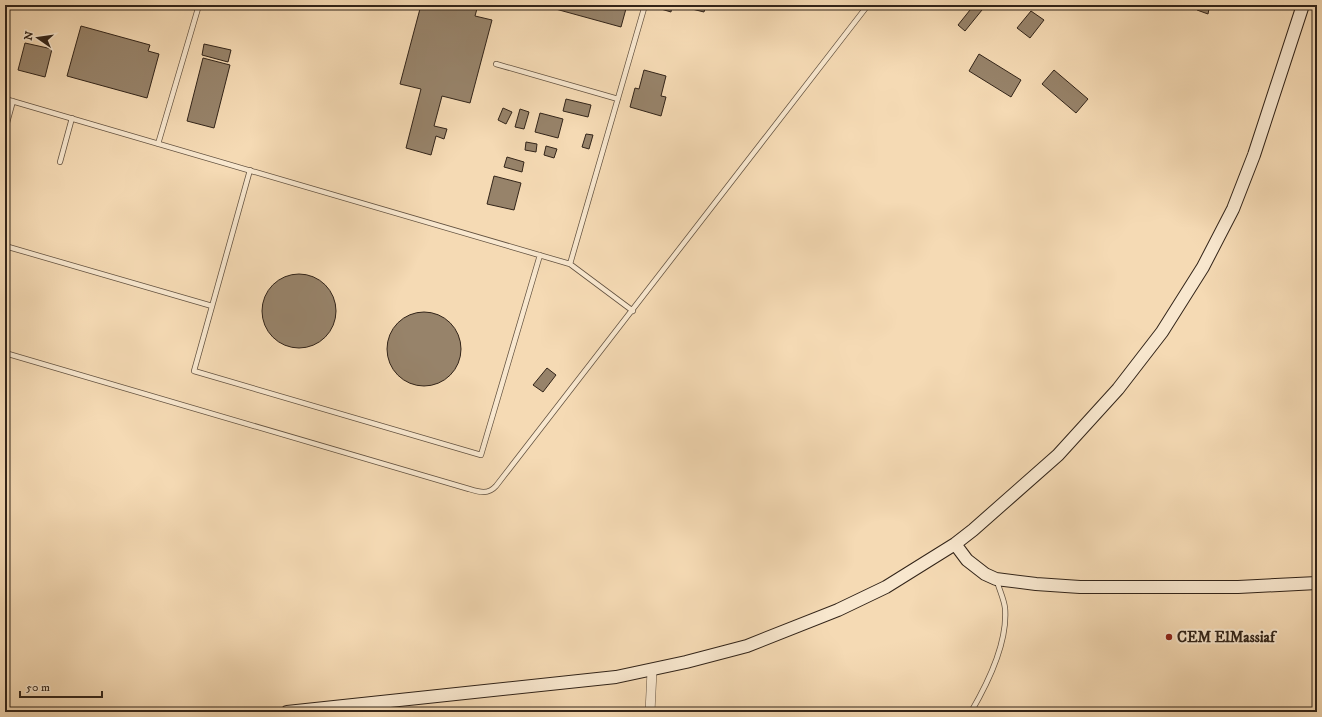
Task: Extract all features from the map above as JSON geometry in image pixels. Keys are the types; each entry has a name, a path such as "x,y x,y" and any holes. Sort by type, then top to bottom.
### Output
{"main road":[{"path":"287,712 616,677 652,671 746,646 838,610 886,587 955,544 973,530 1058,454 1118,389 1162,332 1203,267 1233,209 1254,155 1302,5"},
{"path":"955,544 967,560 985,574 996,579 1036,584 1080,587 1238,587 1317,583"}],"street":[{"path":"650,712 652,671"}],"lane":[{"path":"158,144 199,5"},
{"path":"570,264 645,5"},
{"path":"5,353 461,487 480,492 492,490 633,311 868,5"},
{"path":"496,64 618,99"},
{"path":"5,99 570,264 633,311"},
{"path":"5,130 13,101"},
{"path":"60,162 72,118"},
{"path":"250,170 194,370 481,455 540,255"},
{"path":"5,246 212,306"},
{"path":"971,712 985,688 1000,646 1005,623 1005,606 996,579"}],"building":[{"path":"421,5 478,5 475,16 492,20 470,103 442,96 434,126 447,129 444,139 436,136 431,155 406,148 421,89 400,84"},
{"path":"541,5 627,5 621,27"},
{"path":"663,5 672,5 671,12 661,9"},
{"path":"676,5 706,5 704,12"},
{"path":"974,5 982,10 965,31 958,25"},
{"path":"1199,5 1209,9 1208,14 1197,10"},
{"path":"1031,11 1044,20 1030,38 1017,28"},
{"path":"81,26 150,45 148,51 159,54 147,98 67,76"},
{"path":"25,43 52,49 45,77 18,70"},
{"path":"204,44 231,50 228,62 202,55"},
{"path":"979,54 1021,80 1011,97 969,71"},
{"path":"203,58 230,65 214,128 187,121"},
{"path":"644,70 666,76 661,96 666,97 661,116 630,107 635,88 639,89"},
{"path":"1054,70 1088,99 1076,113 1042,84"},
{"path":"566,99 591,105 588,117 563,111"},
{"path":"503,108 512,112 506,124 498,120"},
{"path":"520,109 529,112 524,129 515,127"},
{"path":"540,113 563,119 558,138 535,132"},
{"path":"586,134 593,135 589,149 582,147"},
{"path":"526,142 537,144 536,152 525,150"},
{"path":"546,146 557,149 554,158 544,155"},
{"path":"507,157 524,162 522,172 504,167"},
{"path":"494,176 521,183 514,210 487,204"},
{"path":"299,274 313,277 325,285 333,297 336,311 333,325 325,337 313,345 299,348 285,345 273,337 265,325 262,311 265,297 273,285 285,277"},
{"path":"424,312 438,315 450,323 458,335 461,349 458,363 450,375 438,383 424,386 410,383 398,375 390,363 387,349 390,335 398,323 410,315"},
{"path":"547,368 556,375 543,392 533,385"}],"place":[{"name":"CEM ElMassiaf","path":"1169,637"}]}
